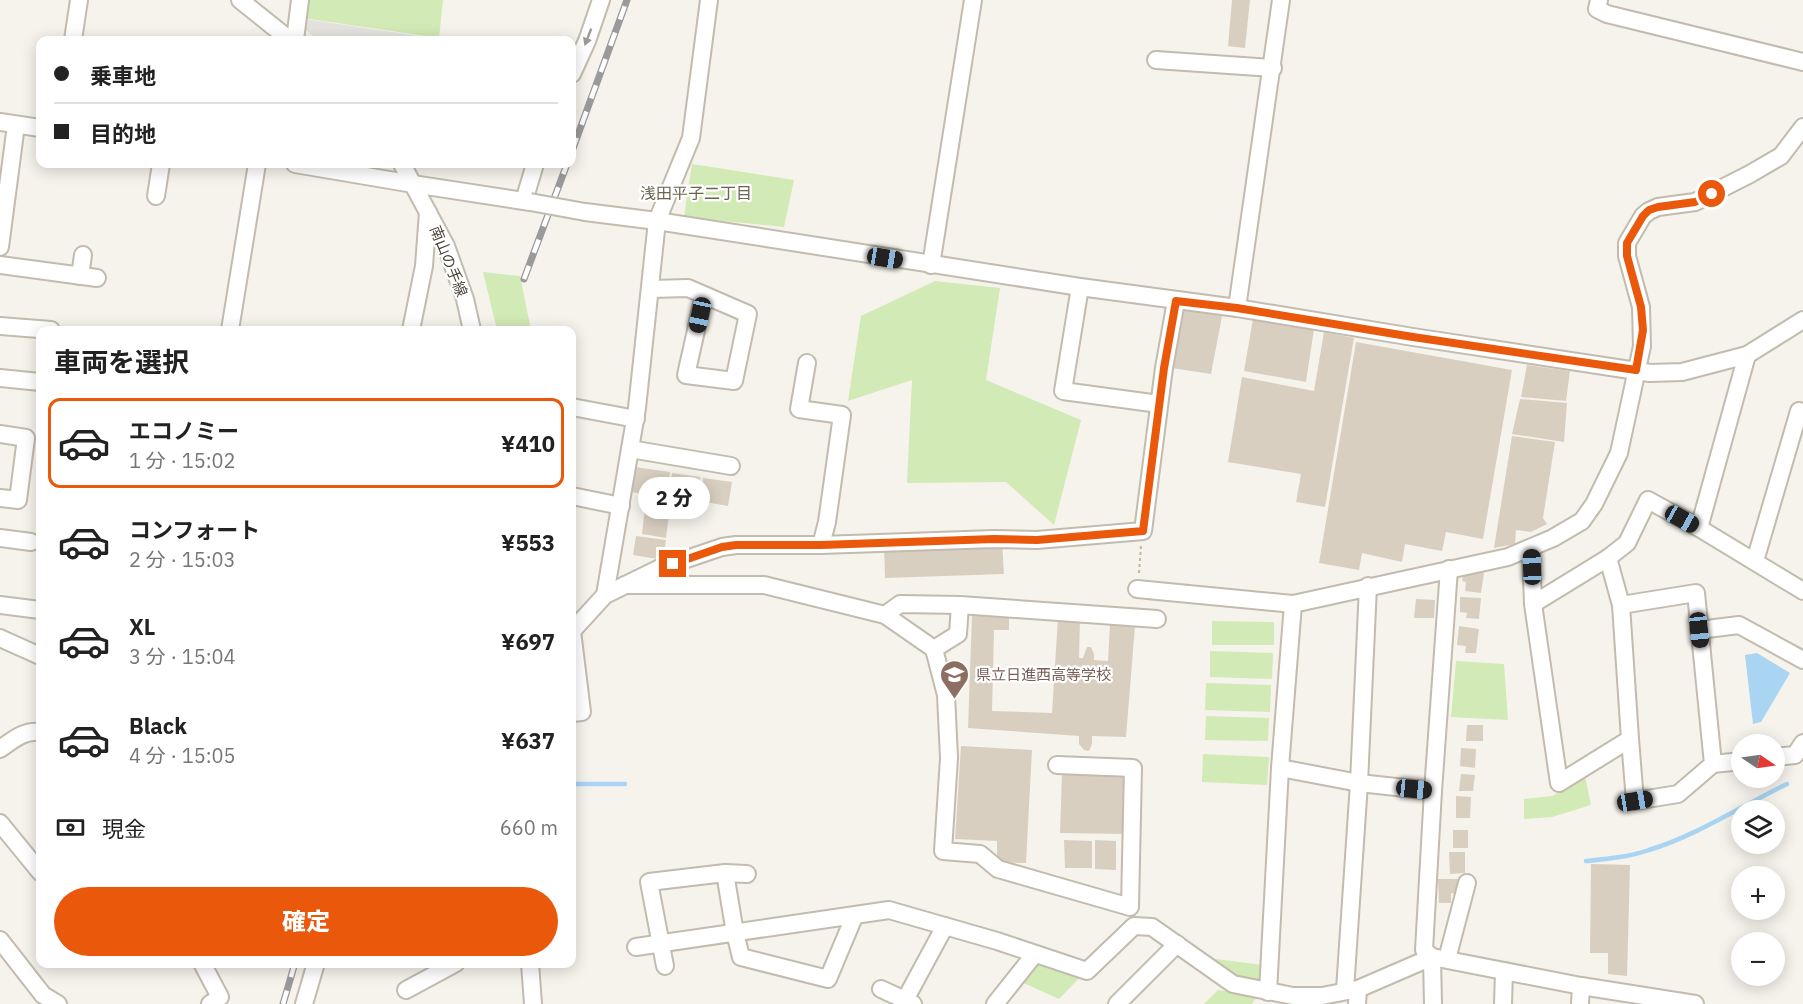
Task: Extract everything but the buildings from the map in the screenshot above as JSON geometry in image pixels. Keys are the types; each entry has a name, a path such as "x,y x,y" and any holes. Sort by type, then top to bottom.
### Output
{"street":[{"path":"74,36 79,0"},
{"path":"240,0 287,36"},
{"path":"293,36 300,0"},
{"path":"576,65 601,0"},
{"path":"605,595 636,419 657,221 691,138 708,0"},
{"path":"931,265 973,0"},
{"path":"1237,308 1281,0"},
{"path":"1599,0 1597,9 1607,14 1803,62"},
{"path":"1156,60 1273,68"},
{"path":"0,247 8,123 36,127"},
{"path":"1137,589 1293,604 1508,556 1531,548 1582,521 1594,504 1619,453 1643,330 1641,307 1626,249 1627,243 1649,210 1695,202 1750,174 1781,156 1803,127"},
{"path":"156,196 160,168"},
{"path":"231,326 256,168"},
{"path":"319,168 585,212 657,221 1080,287 1237,308 1650,373 1682,372 1747,355 1803,320"},
{"name":"南山の手線","path":"404,168 446,246 465,299 471,326"},
{"path":"527,201 534,168"},
{"path":"412,326 424,266 428,212"},
{"path":"0,265 89,277 83,255"},
{"path":"1080,287 1063,391 1159,404"},
{"path":"651,289 688,288 748,314 734,381 686,375 704,295"},
{"path":"576,627 605,595 660,568 722,547 994,539 1037,540 1143,531 1159,404 1176,301"},
{"path":"0,326 49,326"},
{"path":"1700,528 1747,355"},
{"path":"807,363 800,410 842,415 821,545"},
{"path":"0,378 36,382"},
{"path":"1755,561 1802,407"},
{"path":"576,408 636,419"},
{"path":"0,434 26,438 18,500 0,498"},
{"path":"630,449 730,466"},
{"path":"576,497 621,506"},
{"path":"1533,604 1608,558 1627,543 1648,500 1700,528 1803,591"},
{"path":"0,538 32,542"},
{"path":"1531,548 1533,604 1559,783 1630,739"},
{"path":"1608,558 1621,605 1635,801 1678,794 1713,764 1731,762"},
{"path":"1449,569 1424,950 1440,958 1581,986 1618,997 1695,1004"},
{"path":"625,585 764,585 885,615 934,650 945,695 949,758 943,851 980,855 998,869 1130,907 1133,768 1057,765"},
{"path":"1353,994 1368,586"},
{"path":"1621,605 1696,593 1713,764"},
{"path":"885,615 900,604 960,605 1157,619"},
{"path":"1268,992 1280,768 1293,604"},
{"path":"0,605 36,610"},
{"path":"934,650 958,634 960,605"},
{"path":"1699,630 1738,626 1803,660"},
{"path":"0,638 36,654"},
{"path":"576,663 582,712 576,713"},
{"path":"0,749 18,736 35,731"},
{"path":"1785,756 1795,755 1803,743"},
{"path":"1280,768 1359,783 1433,790"},
{"path":"0,823 36,867"},
{"path":"726,873 741,957 828,980 854,917"},
{"path":"665,966 649,882 726,873 747,874"},
{"path":"1433,1004 1440,958 1467,883"},
{"path":"636,947 854,917 889,910 997,941 1087,971 1134,926 1152,927 1233,984 1292,1000 1353,994 1440,958"},
{"path":"881,988 909,1002 945,926"},
{"path":"1117,1004 1178,944"},
{"path":"3,952 40,999 58,1004"},
{"path":"996,1004 1034,955"},
{"path":"204,968 218,1002"},
{"path":"304,1004 315,968"},
{"path":"406,990 447,968"},
{"path":"530,968 533,1004"},
{"path":"1503,1004 1504,971"},
{"path":"1580,1004 1581,986"}],"path":[{"path":"1139,570 1143,531"}],"green space":[{"path":"305,0 443,0 439,36 425,36 303,18"},
{"path":"692,164 794,180 784,227 684,217"},
{"path":"483,272 520,276 530,326 496,326"},
{"path":"935,281 1000,288 986,380 1081,420 1054,525 1006,482 907,483 912,380 848,401 861,316"},
{"path":"1212,621 1274,622 1274,645 1212,645"},
{"path":"1210,651 1273,653 1272,679 1210,677"},
{"path":"1456,661 1504,664 1508,720 1451,717"},
{"path":"1206,683 1271,685 1270,712 1205,710"},
{"path":"1206,716 1269,718 1268,741 1205,740"},
{"path":"1203,754 1269,757 1267,785 1202,782"},
{"path":"1585,776 1591,805 1552,817 1524,819 1524,799 1553,796"},
{"path":"1035,957 1085,972 1059,999 1017,980"},
{"path":"1208,958 1263,965 1262,985 1237,979"},
{"path":"1218,990 1257,996 1252,1004 1204,1004"}],"shaded area":[{"path":"306,19 419,36 313,36 305,29"}],"water":[{"path":"1757,653 1790,673 1761,722 1753,724 1745,655"}],"waterway":[{"path":"576,784 625,784"},
{"path":"1586,861 1634,854 1667,844 1787,784"}],"railway":[{"path":"576,140 627,0"},
{"path":"524,279 566,168"},
{"path":"283,1004 294,968"}],"place":[{"name":"県立日進西高等学校","path":"955,700"}],"district":[{"name":"浅田平子二丁目","path":"696,193"}],"route":[{"path":"673,564 722,547 736,545 1037,540 1143,531 1164,368 1176,301 1237,308 1636,370 1643,330 1641,307 1627,256 1627,243 1649,210 1695,202 1712,194"}]}
